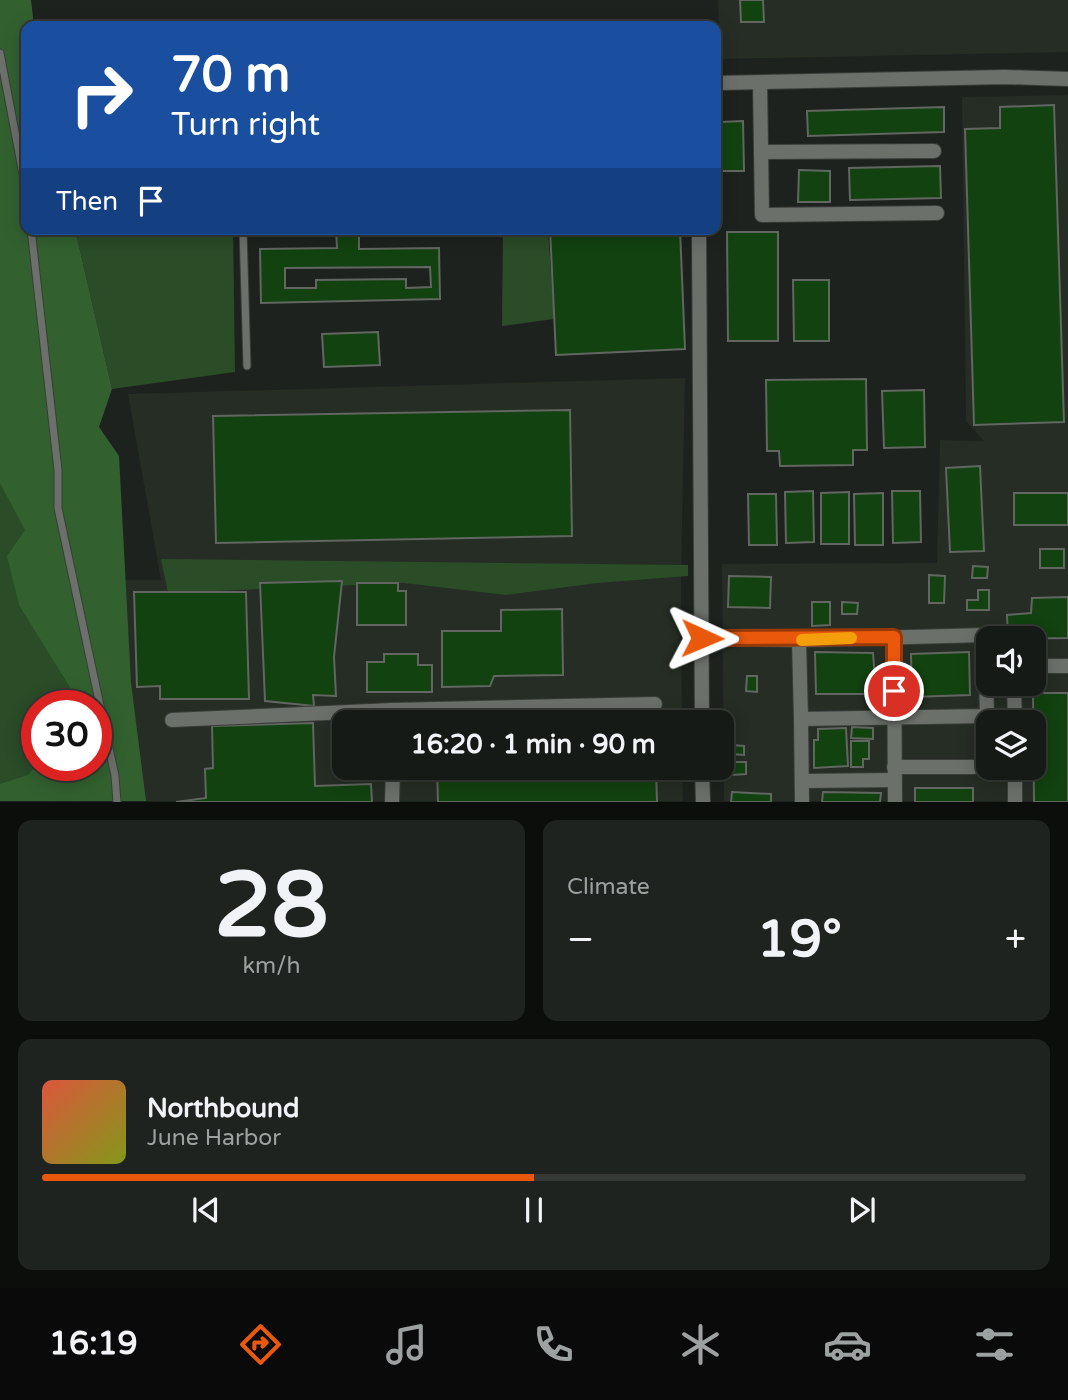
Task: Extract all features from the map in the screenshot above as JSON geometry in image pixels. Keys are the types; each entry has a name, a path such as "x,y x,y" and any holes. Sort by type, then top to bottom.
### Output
{"street":[{"path":"721,83 1005,77 1068,79"},
{"path":"760,83 762,215 937,212"},
{"path":"761,152 933,151"},
{"path":"699,235 702,710"},
{"path":"702,638 799,640 985,635 987,716 801,719"},
{"path":"894,637 895,802"},
{"path":"799,640 802,802"},
{"path":"1046,666 1068,666"},
{"path":"524,710 655,704"},
{"path":"172,720 332,717"},
{"path":"802,781 973,767"},
{"path":"393,780 393,802"},
{"path":"702,780 703,802"},
{"path":"1015,780 1015,802"}],"lane":[{"path":"0,53 21,164"},
{"path":"32,235 58,470 58,508 115,775 117,802"},
{"path":"243,235 247,366"}],"shaded area":[{"path":"718,0 1068,0 1068,52 721,59 721,21 719,21"},
{"path":"1068,95 1068,801 724,801 724,780 734,780 734,710 723,710 722,564 937,563 940,440 984,441 966,421 962,97"},
{"path":"685,378 681,575 682,710 332,710 332,780 682,780 683,801 134,801 115,580 161,580 128,394"}],"green space":[{"path":"0,0 21,185 21,235 27,235 137,801 0,801"},
{"path":"0,0 31,0 33,21 21,21 21,235 76,235 112,389 99,427 119,456 131,683 146,801 0,801 0,784 21,777 21,781 112,781 112,690 72,690 19,605 7,556 25,530 0,483"},
{"path":"76,235 233,235 235,372 112,389"},
{"path":"503,235 548,235 554,319 502,326"},
{"path":"161,559 688,565 688,576 597,583 506,595 404,583 168,593"}],"building":[{"path":"740,0 763,0 764,22 741,22"},
{"path":"1054,105 1064,422 974,425 965,129 1000,128 1000,107"},
{"path":"944,107 944,132 808,136 807,111"},
{"path":"743,121 744,171 722,171 721,122"},
{"path":"940,166 941,198 850,200 849,168"},
{"path":"799,170 830,171 830,202 798,202"},
{"path":"727,232 778,232 778,341 728,341"},
{"path":"336,235 359,235 359,249 439,248 440,299 261,303 260,249 337,248","holes":["430,267 431,287 406,288 406,279 316,280 316,288 285,288 285,268"]},
{"path":"550,235 680,235 685,349 556,355"},
{"path":"793,280 829,280 829,341 794,341"},
{"path":"378,332 380,365 324,367 322,334"},
{"path":"866,379 867,450 853,450 853,465 780,466 779,451 767,451 766,380"},
{"path":"924,390 925,447 884,448 882,391"},
{"path":"570,410 572,536 216,543 213,416"},
{"path":"980,466 984,551 950,552 946,468"},
{"path":"813,491 814,542 786,543 785,492"},
{"path":"892,491 920,491 921,542 893,543"},
{"path":"849,492 849,544 821,544 821,493"},
{"path":"883,493 883,545 855,545 854,494"},
{"path":"1014,493 1068,493 1068,525 1014,525"},
{"path":"748,494 776,494 777,545 749,545"},
{"path":"1040,549 1064,549 1064,568 1040,568"},
{"path":"973,566 988,567 987,578 972,578"},
{"path":"929,575 945,576 944,603 929,603"},
{"path":"729,576 771,577 770,608 728,607"},
{"path":"342,581 334,657 336,696 313,695 314,706 265,701 260,583"},
{"path":"357,583 398,583 398,591 406,591 406,625 357,625"},
{"path":"978,590 989,590 989,610 967,610 967,600 978,600"},
{"path":"134,592 246,592 249,699 160,699 160,686 137,687"},
{"path":"1068,597 1068,638 1046,638 1046,626 1007,626 1007,615 1031,613 1032,598"},
{"path":"812,602 830,602 830,625 812,626"},
{"path":"842,602 858,603 857,614 842,614"},
{"path":"562,609 563,675 494,676 490,686 442,687 442,631 501,631 501,610"},
{"path":"815,652 873,653 876,694 816,694"},
{"path":"969,652 970,695 912,697 911,654"},
{"path":"384,654 418,654 418,665 432,665 432,692 367,692 367,662 384,662"},
{"path":"747,676 757,676 757,692 746,691"},
{"path":"1068,693 1068,802 1034,802 1034,780 1046,780 1046,710 1033,710 1033,696"},
{"path":"313,723 315,786 371,784 372,802 176,802 206,798 205,769 213,768 212,726"},
{"path":"852,727 873,728 873,739 851,738"},
{"path":"846,728 848,766 814,768 814,740 818,740 818,729"},
{"path":"851,741 869,741 869,759 863,759 863,767 851,767"},
{"path":"734,745 744,746 744,755 734,754"},
{"path":"734,762 746,762 746,774 734,775"},
{"path":"437,780 656,780 657,802 438,802"},
{"path":"915,788 973,788 973,802 915,802"},
{"path":"732,792 771,794 771,802 731,802"},
{"path":"823,792 881,793 880,802 822,802"}],"slow traffic":[{"path":"802,640 851,638"}],"route":[{"path":"702,638 799,640 894,637 894,691"}]}
